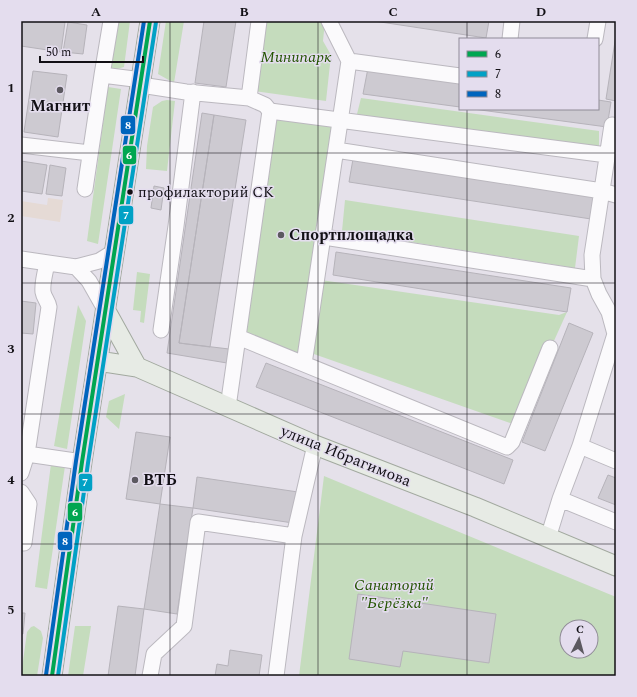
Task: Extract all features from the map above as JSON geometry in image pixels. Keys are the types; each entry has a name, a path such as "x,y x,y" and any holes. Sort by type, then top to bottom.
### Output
{"main road":[{"path":"52,676 82,462 150,21"},
{"path":"106,311 137,366"},
{"name":"улица Ибрагимова","path":"98,361 137,366 315,445 475,507 616,566"}],"street":[{"path":"85,189 111,21"},
{"path":"249,98 259,21"},
{"path":"304,364 324,238 349,61 328,21"},
{"path":"510,38 512,21"},
{"path":"595,38 598,21"},
{"path":"349,61 459,76"},
{"path":"102,75 193,92 249,98 264,105 270,110 607,155"},
{"path":"161,330 193,92"},
{"path":"228,407 270,110"},
{"path":"548,538 560,499 580,446 615,332 609,312 593,279 592,255 609,193 607,155 612,125"},
{"path":"21,145 90,153"},
{"path":"336,150 609,193"},
{"path":"324,238 593,279"},
{"path":"21,259 47,264 76,267 99,261 115,251"},
{"path":"21,473 27,454 49,307 43,289 47,264"},
{"path":"76,267 89,281 106,311"},
{"path":"238,337 507,447 512,442 550,348"},
{"path":"276,676 294,536 315,445"},
{"path":"580,446 616,461"},
{"path":"27,454 82,462"},
{"path":"21,492 29,504 24,543"},
{"path":"560,499 616,522"},
{"path":"150,676 154,654 184,626 198,522 294,536"}],"shaded area":[{"path":"48,198 63,200 60,222 21,216 21,201 47,205"}],"green space":[{"path":"117,21 130,21 124,67 110,71"},
{"path":"166,21 184,21 174,83 158,74"},
{"name":"Минипарк","path":"265,21 325,21 323,41 331,55 326,101 254,91"},
{"path":"108,87 121,89 98,244 87,241"},
{"path":"361,98 599,131 599,147 356,118"},
{"path":"162,101 175,101 167,171 146,169 147,146 153,107"},
{"path":"275,116 336,124 301,358 243,334"},
{"path":"345,200 579,236 575,268 342,231"},
{"path":"137,272 150,274 144,323 140,322 141,311 133,310"},
{"path":"321,280 559,315 567,312 516,425 311,353"},
{"path":"78,305 86,321 67,449 54,446"},
{"path":"125,394 119,429 106,417 109,401"},
{"path":"51,464 65,466 47,589 35,587"},
{"name":"Санаторий \"Берёзка\"","path":"324,476 616,597 616,676 299,676"},
{"path":"34,626 41,631 43,638 37,676 21,676 27,632"},
{"path":"75,626 91,626 83,676 68,676"}],"building":[{"path":"21,21 65,22 61,52 21,46"},
{"path":"204,21 236,21 226,87 195,83"},
{"path":"374,21 489,21 486,38"},
{"path":"68,22 87,25 83,54 63,52"},
{"path":"616,35 616,101 606,99"},
{"path":"368,68 459,81 459,107 363,94"},
{"path":"33,71 67,75 58,137 24,132"},
{"path":"599,100 611,102 607,127 480,110 599,110"},
{"path":"202,113 214,115 179,343 229,349 227,363 167,353"},
{"path":"214,115 246,120 210,347 179,343"},
{"path":"353,159 595,196 591,219 349,182"},
{"path":"21,161 47,165 42,194 21,191"},
{"path":"50,165 66,168 62,196 46,194"},
{"path":"154,186 164,188 161,210 151,208"},
{"path":"336,252 571,288 567,312 333,275"},
{"path":"21,301 36,303 33,334 21,333"},
{"path":"569,323 593,333 545,451 522,442"},
{"path":"266,363 513,460 504,484 256,387"},
{"path":"136,432 170,437 160,504 126,499"},
{"path":"608,475 616,478 616,505 598,498"},
{"path":"197,477 298,492 293,523 193,508"},
{"path":"160,504 193,508 177,614 144,609"},
{"path":"358,594 496,614 489,663 403,651 400,667 349,659"},
{"path":"118,606 144,609 135,676 108,676"},
{"path":"21,613 25,613 23,634 21,634"},
{"path":"230,650 262,655 259,676 215,676 217,664 228,666"}],"transit line":[{"name":"8","path":"46,675 76,461 144,21"},
{"name":"6","path":"52,676 82,462 150,21"},
{"name":"7","path":"58,676 88,463 156,22"}],"place":[{"name":"Магнит","path":"60,90"},
{"name":"профилакторий СК","path":"130,192"},
{"name":"Спортплощадка","path":"281,235"},
{"name":"ВТБ","path":"135,480"}]}
